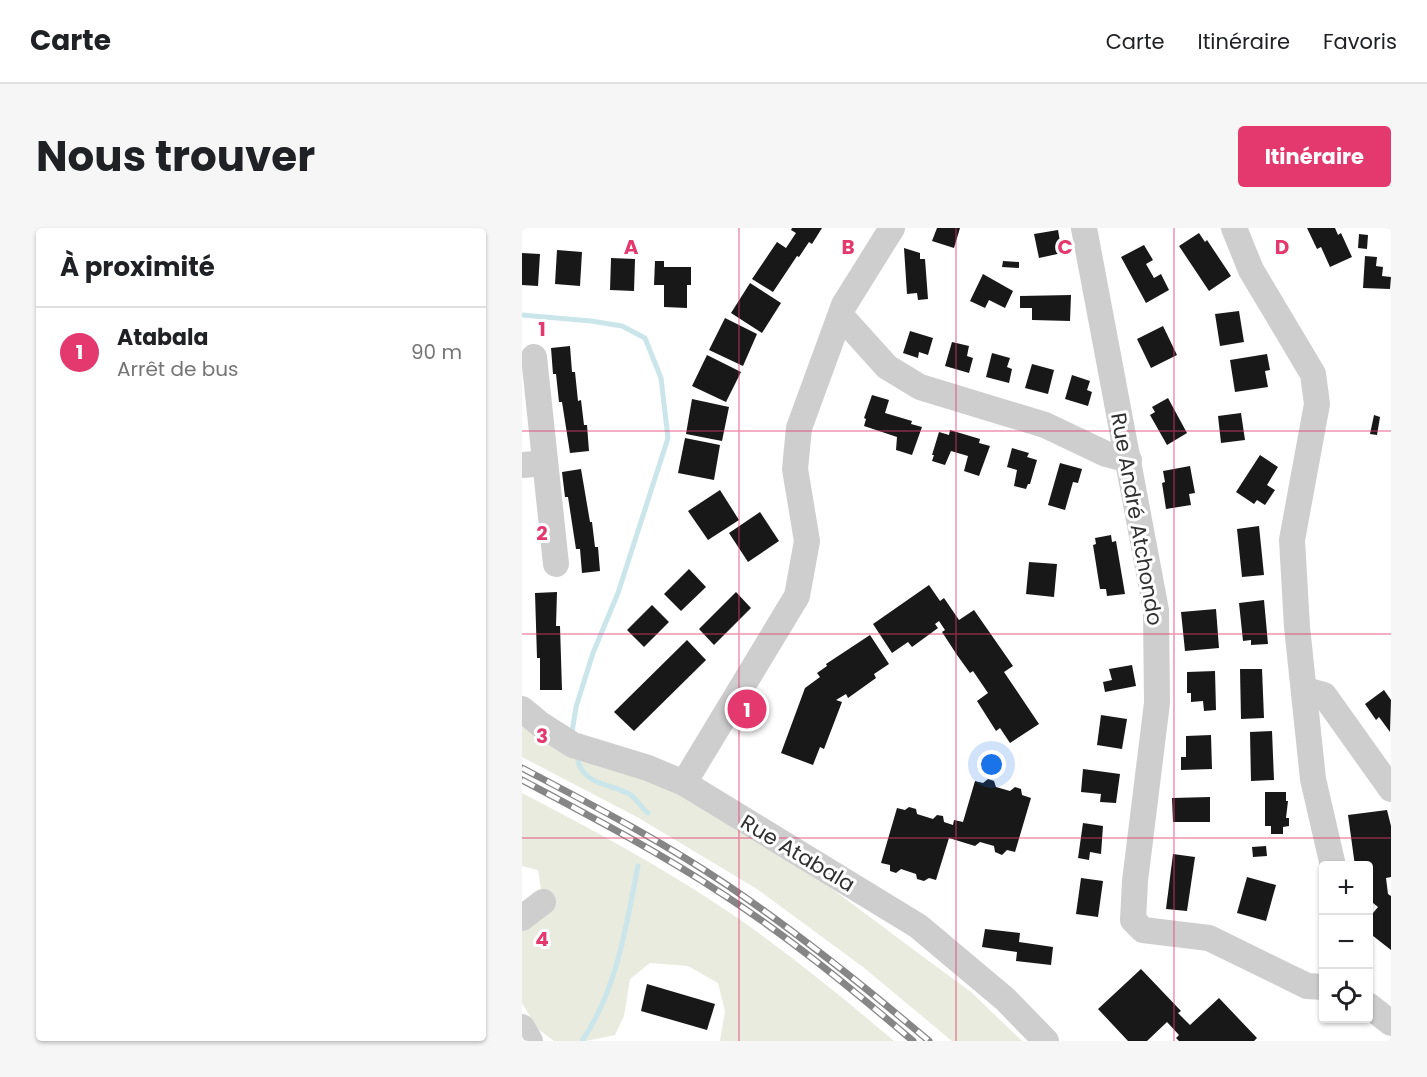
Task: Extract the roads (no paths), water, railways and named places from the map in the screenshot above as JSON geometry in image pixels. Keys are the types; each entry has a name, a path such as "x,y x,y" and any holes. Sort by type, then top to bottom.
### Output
{"street":[{"path":"684,783 796,596 807,541 795,469 800,428 844,305 891,228"},
{"name":"Rue André Atchondo","path":"1084,228 1156,610 1157,703 1135,881 1133,920 1143,930 1209,938 1306,986 1319,987"},
{"path":"1234,228 1251,270 1313,374 1317,404 1292,540 1296,627 1313,778 1332,861"},
{"path":"841,316 887,367 920,387 1045,425 1106,454 1129,460"},
{"path":"534,357 534,464 556,564"},
{"path":"1304,693 1314,692 1324,695 1391,789"},
{"name":"Rue Atabala","path":"522,709 573,746 648,768 684,783 918,926 1005,999 1046,1041"},
{"path":"522,918 543,902"},
{"path":"1373,1009 1391,1023"},
{"path":"522,1027 530,1041"}],"waterway":[{"path":"522,315 622,326 645,338 661,378 668,438 618,593 593,653 576,707 572,732"},
{"path":"578,762 587,776 631,795 648,813"},
{"path":"582,1041 604,1001 612,979 619,957 638,866"}],"railway":[{"path":"522,768 652,838 727,885 830,960 929,1041"},
{"path":"522,780 648,848 746,910 820,964 913,1041"}],"place":[{"name":"Atabala","path":"747,709"}]}
